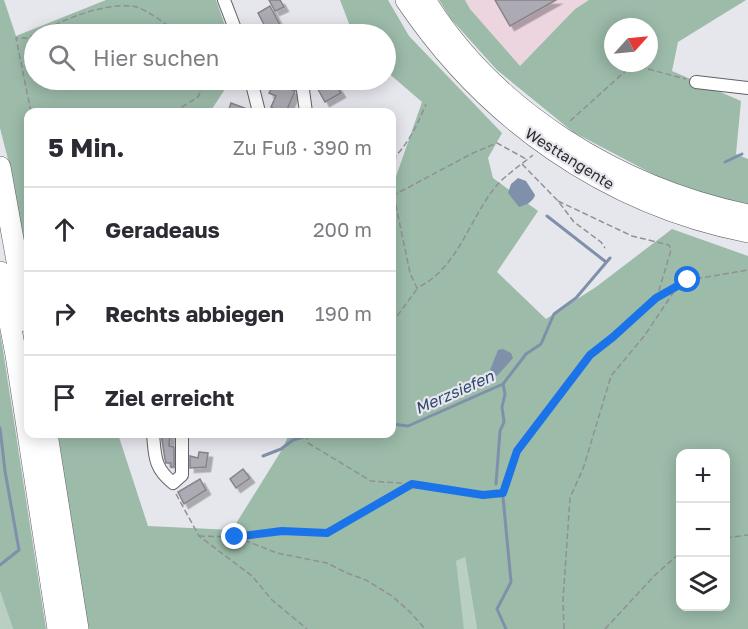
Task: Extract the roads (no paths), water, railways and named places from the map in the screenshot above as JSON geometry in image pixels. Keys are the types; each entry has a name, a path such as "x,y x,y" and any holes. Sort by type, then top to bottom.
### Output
{"highway":[{"name":"Westtangente","path":"406,0 429,34 459,69 526,132 552,150 580,168 638,198 700,220 748,232"},
{"name":"Westtangente","path":"425,0 454,40 497,87 560,137 592,157 653,187 694,201 748,214"},
{"path":"0,167 24,300"},
{"path":"0,272 24,407"},
{"path":"29,438 58,629"},
{"path":"48,438 78,629"}],"street":[{"path":"224,0 234,24"},
{"path":"696,82 748,88"},
{"path":"254,90 258,108"},
{"path":"303,90 305,108"},
{"path":"153,438 156,464 164,476 173,483 182,475 182,438"}],"water":[{"path":"518,178 526,181 535,195 529,203 519,207 508,193 511,184"},
{"path":"503,349 511,353 513,358 497,376 490,370 498,350"},
{"path":"484,375 488,385 472,392 470,385"}],"waterway":[{"name":"Merzsiefen","path":"725,162 742,154"},
{"path":"547,216 606,262"},
{"name":"Merzsiefen","path":"396,424 408,426 503,384 526,354 541,344 554,314 576,298 610,258"},
{"path":"496,484 500,431 504,422 503,384"},
{"name":"Merzsiefen","path":"0,428 19,550 0,565"},
{"name":"Merzsiefen","path":"263,456 300,438"},
{"path":"503,497 511,582 497,609 506,629"}]}
